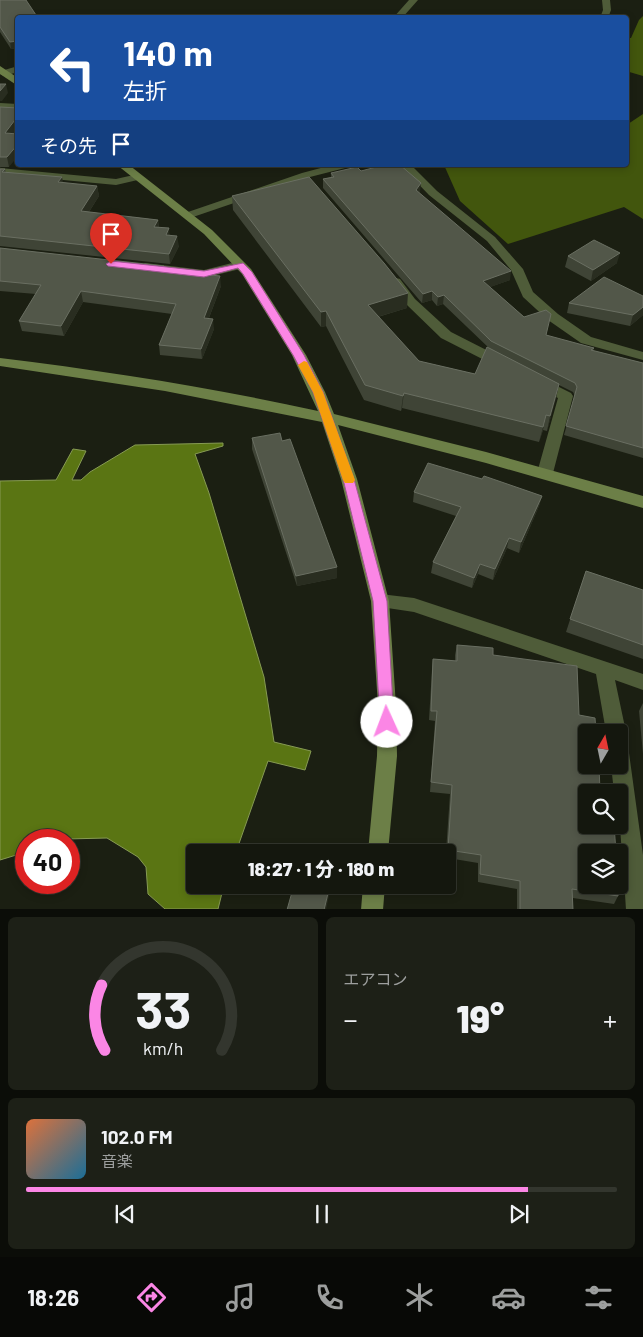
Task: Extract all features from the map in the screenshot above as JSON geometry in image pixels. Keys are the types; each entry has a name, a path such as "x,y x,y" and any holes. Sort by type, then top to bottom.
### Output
{"street":[{"path":"400,15 414,0"},
{"path":"605,15 607,10 606,0"},
{"path":"2,71 15,69"},
{"path":"2,71 15,81"},
{"path":"0,106 15,107"},
{"path":"125,167 208,232 247,272 298,355 318,392 328,418 349,479 380,601 387,706 388,756 379,844"},
{"path":"189,216 304,175 337,167"},
{"path":"407,167 433,193 491,240 517,269 527,294 553,317 586,340 643,356"},
{"path":"0,171 116,182 138,177"},
{"path":"304,175 316,189"},
{"path":"136,266 204,274 240,265"},
{"path":"389,273 411,302 446,335 513,369"},
{"path":"0,362 124,380 328,418 545,474 643,502"},
{"path":"531,378 566,396 545,474"},
{"path":"380,601 414,605 643,682"},
{"path":"604,669 614,724"},
{"path":"622,774 636,874 637,909"},
{"path":"372,909 373,894"}],"shaded area":[{"path":"643,16 643,76 629,72 629,38 631,38 639,20"},
{"path":"643,114 643,219 624,207 508,244 460,201 445,167 629,167 629,123"},
{"path":"223,443 223,446 195,454 209,493 264,677 274,742 311,751 305,770 268,761 239,844 186,844 186,894 222,894 218,909 165,909 148,894 146,867 138,857 107,838 80,839 80,829 15,829 15,855 0,860 0,481 56,480 73,449 86,451 72,480 81,480 90,472 135,445"}],"building":[{"path":"0,0 26,0 36,15 15,15 15,41 10,42 0,27"},
{"path":"0,84 6,84 0,91"},
{"path":"0,107 15,108 15,120 5,133 15,134 15,148 7,157 0,157"},
{"path":"357,167 361,171 376,167 402,167 421,183 416,190 511,271 483,281 524,317 546,310 551,314 546,335 594,348 591,350 643,363 643,448 566,426 577,387 575,383 491,341 444,295 438,297 432,291 423,294 323,179 334,177 331,173"},
{"path":"0,169 5,169 2,172 62,177 58,182 97,186 81,211 158,220 154,227 169,228 166,235 177,236 169,254 0,236"},
{"path":"309,177 408,293 368,305 419,361 475,374 487,347 559,384 550,416 546,415 543,427 404,393 403,396 365,385 326,311 321,312 232,196"},
{"path":"594,240 620,253 593,270 568,256"},
{"path":"0,248 164,266 162,270 220,276 204,318 213,319 201,349 159,345 176,304 81,291 61,326 19,321 41,285 0,281"},
{"path":"604,277 643,296 643,307 633,315 569,303"},
{"path":"280,433 282,441 290,439 337,567 296,576 252,438"},
{"path":"428,463 482,479 484,476 542,496 521,542 509,538 495,569 480,564 474,578 433,562 461,507 414,492"},
{"path":"586,571 643,590 643,645 570,619"},
{"path":"457,645 493,648 493,655 577,666 579,715 595,718 595,724 578,724 578,774 599,774 600,784 578,784 578,834 615,834 615,844 578,844 578,890 572,889 573,909 520,909 520,881 480,874 481,855 456,851 456,844 448,844 452,785 431,782 437,711 431,711 433,659 457,661"},
{"path":"291,894 328,894 324,909 287,909"}],"slow traffic":[{"path":"304,365 318,392 349,480"}],"route":[{"path":"111,264 204,274 240,265 247,272 298,355 318,392 328,418 349,479 374,573 380,601 387,722"}]}
